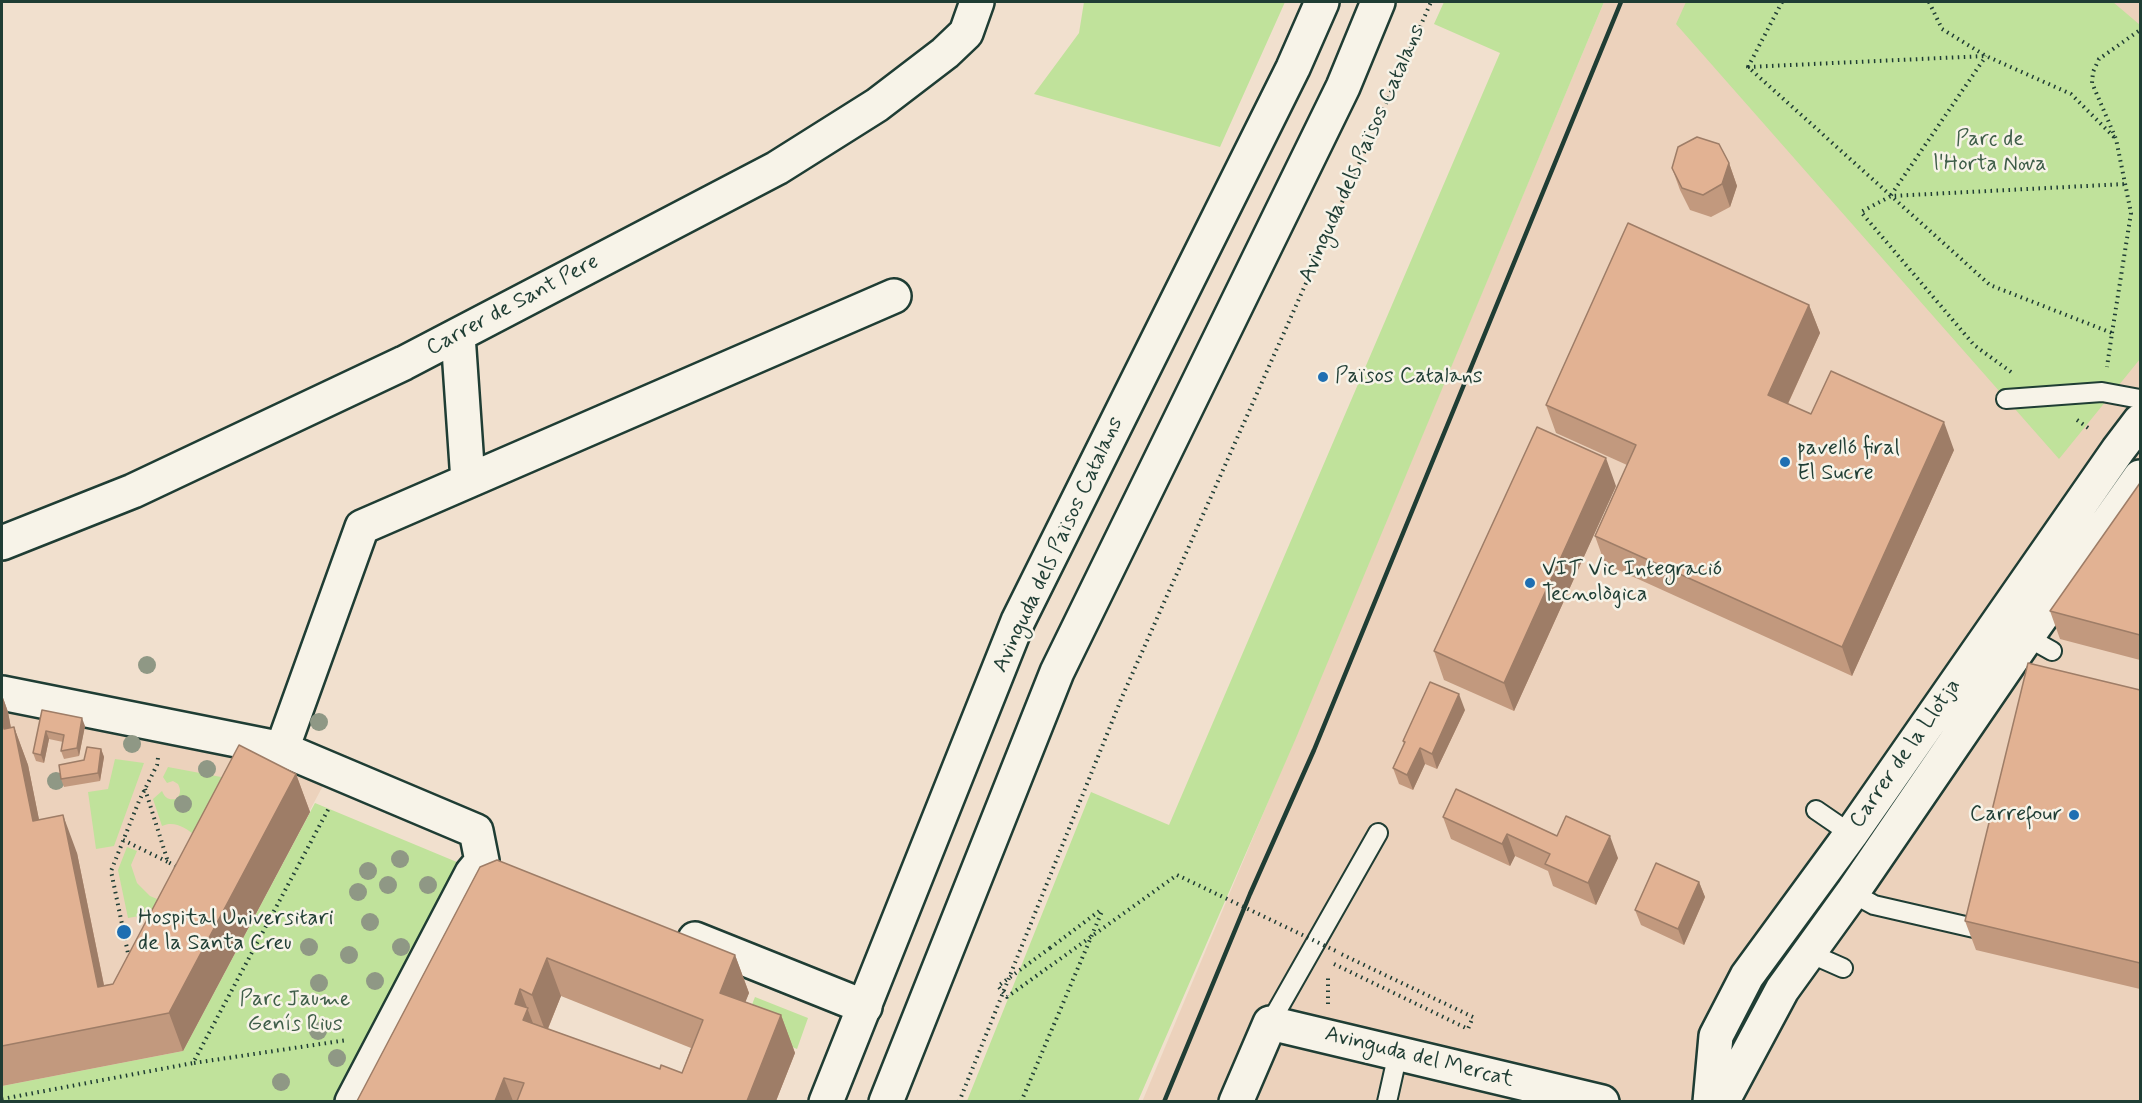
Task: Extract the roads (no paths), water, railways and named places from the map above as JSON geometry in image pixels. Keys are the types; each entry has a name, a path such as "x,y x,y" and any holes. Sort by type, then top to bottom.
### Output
{"street":[{"name":"Carrer de Sant Pere","path":"2,543 133,491 404,363 777,168 877,105 945,52 966,33 977,2"},
{"name":"Avinguda dels Països Catalans","path":"826,1101 1018,621 1293,68 1322,2"},
{"name":"Avinguda dels Països Catalans","path":"886,1101 1057,672 1343,87 1378,2"},
{"path":"282,749 362,527 894,296"},
{"path":"458,335 468,481"},
{"name":"Carrer de la Llotja","path":"1710,1101 1716,1036 1747,976 1851,834 2140,421"},
{"name":"Carrer de la Llotja","path":"1722,1101 1782,990 2039,644 2140,477"},
{"path":"2,693 282,749 476,831 497,864 468,881 352,1101"},
{"path":"668,928 865,1007"},
{"path":"1236,1101 1270,1023"},
{"name":"Avinguda del Mercat","path":"1270,1023 1602,1101"}],"lane":[{"path":"2006,399 2102,392 2140,399"},
{"path":"1816,810 1851,834"},
{"path":"1270,1023 1378,833"},
{"path":"1852,893 1874,905 1974,928"},
{"path":"1809,953 1843,968"},
{"path":"1387,1101 1398,1053"}],"railway":[{"path":"1164,1102 1250,894 1314,750 1621,2"}],"place":[{"name":"Països Catalans","path":"1323,377"},
{"name":"pavelló firal El Sucre","path":"1785,462"},
{"name":"VIT Vic Integració Tecnològica","path":"1530,583"},
{"name":"Carrefour","path":"2074,815"},
{"name":"Hospital Universitari de la Santa Creu","path":"124,932"}],"park label":[{"name":"Parc de l'Horta Nova","path":"1990,152"},
{"name":"Parc Jaume Genís Rius","path":"295,1012"}]}
